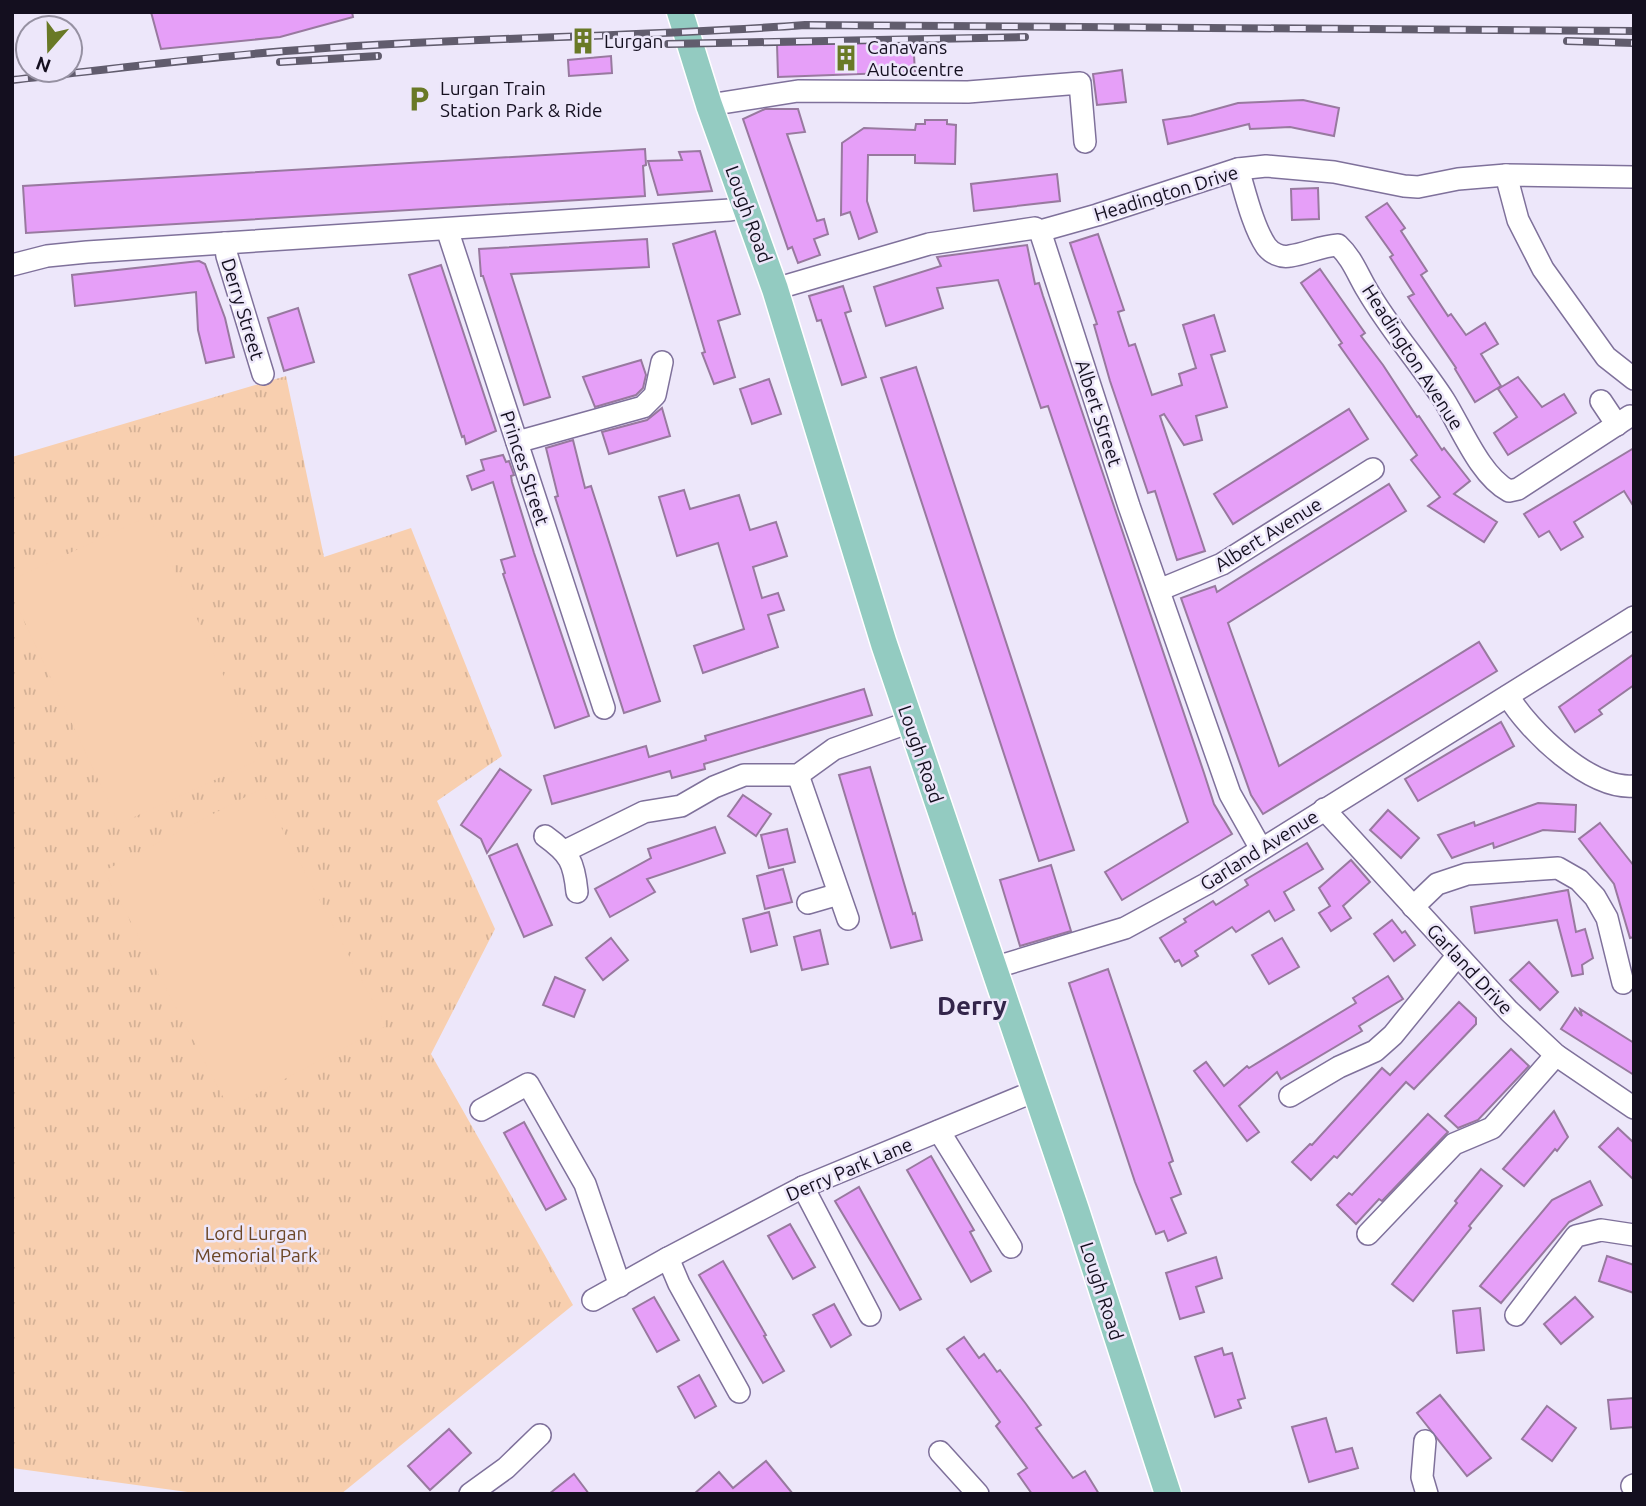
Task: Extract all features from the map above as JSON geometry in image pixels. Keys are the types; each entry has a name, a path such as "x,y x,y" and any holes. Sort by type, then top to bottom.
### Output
{"main road":[{"name":"Lough Road","path":"680,12 709,105 775,289 884,644 1168,1494"}],"street":[{"path":"709,105 798,90 968,92 1080,83 1084,142"},
{"name":"Headington Drive","path":"1040,231 1238,169 1266,166 1334,172 1418,187 1458,179 1506,175 1634,177"},
{"name":"Headington Avenue","path":"1238,169 1259,230 1267,247 1275,254 1289,257 1322,246 1338,245 1349,255 1367,290 1443,399 1480,461 1500,486 1509,491 1518,489 1624,421 1601,401"},
{"path":"1506,175 1518,220 1543,269 1606,357 1634,379"},
{"path":"12,264 87,252 747,207"},
{"path":"775,289 929,244 1035,228 1040,231"},
{"name":"Princes Street","path":"447,229 604,708"},
{"name":"Albert Street","path":"1040,231 1230,794 1261,849"},
{"name":"Derry Street","path":"225,243 263,374"},
{"path":"517,442 643,407 655,395 662,362"},
{"name":"Albert Avenue","path":"1159,590 1222,564 1373,469"},
{"name":"Garland Avenue","path":"993,968 1125,928 1206,884 1634,617"},
{"path":"1508,696 1518,712 1535,730 1579,767 1603,780 1634,786"},
{"path":"565,850 644,813 681,806 714,787 744,775 798,775 834,749 910,722"},
{"path":"798,775 848,919"},
{"name":"Garland Drive","path":"1324,809 1509,1010 1556,1055 1634,1108"},
{"path":"545,836 565,850 576,873 577,892"},
{"path":"1413,907 1437,884 1467,874 1558,868 1579,880 1595,897 1607,918 1623,983"},
{"path":"808,903 839,894"},
{"path":"1290,1096 1339,1067 1375,1051 1393,1035 1457,956"},
{"path":"1368,1234 1454,1144 1493,1128 1556,1055"},
{"path":"481,1110 528,1084 585,1184 620,1286"},
{"name":"Derry Park Lane","path":"593,1300 803,1187 1035,1091"},
{"path":"939,1130 1011,1247"},
{"path":"803,1187 870,1315"},
{"path":"1516,1315 1576,1236 1601,1230 1634,1235"},
{"path":"668,1258 679,1284 739,1392"},
{"path":"470,1494 506,1468 540,1435"},
{"path":"1425,1441 1422,1477 1427,1494"},
{"path":"940,1452 978,1494"}],"green space":[{"name":"Lord Lurgan Memorial Park","path":"286,376 324,557 411,528 502,756 437,801 495,929 431,1054 573,1305 341,1494 202,1494 12,1468 12,457"},
{"path":"149,516 262,758 119,824 12,595 12,580"},
{"path":"261,789 386,1026 229,1108 104,871"}],"building":[{"path":"151,12 352,12 353,17 280,37 161,49"},
{"name":"Canavans Autocentre","path":"913,39 915,72 778,77 777,44"},
{"path":"611,56 612,73 569,76 568,60"},
{"path":"1122,70 1126,102 1097,105 1093,74"},
{"path":"1303,100 1339,108 1334,136 1290,127 1250,129 1249,124 1168,144 1163,120 1191,116 1238,103"},
{"path":"765,109 798,109 805,132 787,134 817,221 824,219 828,234 814,239 820,255 798,263 792,247 788,249 743,119"},
{"path":"925,120 947,120 947,124 956,125 955,164 915,163 915,155 868,155 867,201 877,232 859,239 850,212 841,215 842,143 864,128 915,130 916,124 925,124"},
{"path":"645,149 645,196 26,233 23,186"},
{"path":"700,151 712,191 658,195 648,161 682,160 679,152"},
{"path":"1057,174 1060,201 974,211 971,184"},
{"path":"1318,188 1319,219 1292,220 1291,189"},
{"path":"1387,203 1405,228 1401,231 1427,271 1421,275 1448,316 1451,314 1466,335 1485,323 1498,344 1481,354 1501,386 1475,402 1456,368 1408,297 1414,294 1390,257 1393,255 1366,217"},
{"path":"715,231 740,314 718,321 735,377 714,384 702,353 705,352 673,244"},
{"path":"1098,234 1124,310 1118,312 1129,346 1135,344 1152,395 1182,385 1179,374 1196,368 1183,325 1214,315 1225,351 1211,355 1227,407 1196,416 1202,440 1184,445 1164,414 1160,416 1205,551 1177,560 1155,491 1148,493 1110,381 1094,325 1097,324 1070,243"},
{"path":"647,239 649,267 511,274 550,397 524,405 481,276 479,249"},
{"path":"1027,245 1035,284 1039,283 1214,804 1232,834 1122,900 1105,872 1188,822 1048,406 1041,408 998,280 937,288 943,308 886,326 874,287 941,266 937,257"},
{"path":"199,261 205,264 225,318 234,357 206,363 198,330 196,292 75,306 72,275"},
{"path":"441,265 496,431 466,444 409,275"},
{"path":"1320,269 1365,333 1361,336 1417,417 1419,416 1442,450 1444,448 1470,481 1454,494 1497,522 1484,542 1428,506 1440,497 1411,460 1417,455 1339,345 1342,343 1301,283"},
{"path":"843,286 851,311 845,313 866,377 842,385 821,320 817,321 809,296"},
{"path":"298,308 314,362 284,371 268,318"},
{"path":"641,360 646,375 643,388 636,395 595,407 583,377"},
{"path":"916,367 1074,850 1039,861 881,378"},
{"path":"1518,377 1542,407 1564,394 1576,413 1508,455 1494,433 1517,417 1498,389"},
{"path":"769,379 781,414 752,424 740,389"},
{"path":"662,408 670,436 609,454 602,432 647,420"},
{"path":"1349,409 1368,439 1233,524 1214,494"},
{"path":"573,440 585,488 591,486 660,701 624,713 555,497 558,496 546,448"},
{"path":"1634,448 1634,507 1624,491 1574,522 1583,537 1561,550 1549,531 1539,537 1524,514"},
{"path":"503,455 506,462 509,461 514,475 511,476 512,482 534,553 589,716 555,728 503,574 505,573 501,560 515,556 493,482 472,490 467,476 484,470 481,460"},
{"path":"1389,484 1406,511 1228,623 1279,766 1479,642 1497,671 1263,814 1251,795 1181,598 1215,586 1217,592"},
{"path":"684,490 690,509 739,495 750,530 776,522 787,556 753,567 762,598 778,593 784,610 768,615 778,647 703,673 694,646 744,629 718,543 677,556 659,497"},
{"path":"1634,654 1634,685 1599,710 1602,714 1575,732 1559,707"},
{"path":"864,689 872,715 704,764 705,769 672,778 670,771 552,804 544,776 646,746 649,757 706,740 705,736"},
{"path":"1501,722 1514,746 1418,801 1405,779"},
{"path":"870,767 922,940 891,948 839,775"},
{"path":"500,769 531,790 487,853 481,839 461,825"},
{"path":"743,795 771,814 756,836 728,816"},
{"path":"1538,803 1576,805 1575,832 1543,830 1494,848 1493,843 1452,858 1438,835 1474,822 1475,826"},
{"path":"1388,810 1419,838 1401,858 1370,830"},
{"path":"1600,823 1634,866 1634,937 1630,938 1614,884 1579,839"},
{"path":"715,827 725,853 647,879 655,892 610,917 595,889 651,858 648,849"},
{"path":"787,829 795,862 769,868 761,835"},
{"path":"1307,843 1323,869 1284,892 1294,910 1275,921 1269,911 1236,932 1232,927 1195,951 1198,956 1182,966 1179,960 1175,962 1160,938 1213,901 1216,905 1248,885 1245,880"},
{"path":"517,844 552,925 524,937 489,856"},
{"path":"1351,860 1370,882 1343,906 1351,918 1331,931 1319,913 1330,906 1319,888"},
{"path":"1051,865 1071,931 1020,946 1000,880"},
{"path":"783,869 792,902 765,909 757,876"},
{"path":"1568,890 1576,932 1585,929 1593,958 1582,965 1583,974 1572,976 1557,920 1475,933 1471,907"},
{"path":"769,912 777,945 751,952 743,919"},
{"path":"1392,920 1402,933 1405,931 1415,945 1394,961 1374,934"},
{"path":"820,930 828,964 802,970 794,937"},
{"path":"611,938 628,960 603,980 586,958"},
{"path":"1282,938 1299,967 1269,984 1252,955"},
{"path":"1529,962 1558,992 1540,1010 1510,980"},
{"path":"1108,969 1173,1161 1169,1163 1181,1194 1171,1198 1186,1233 1168,1241 1164,1231 1156,1234 1135,1182 1069,983"},
{"path":"1388,976 1403,999 1359,1026 1362,1031 1281,1079 1277,1072 1239,1106 1259,1132 1247,1141 1194,1071 1206,1062 1224,1086 1247,1066 1249,1068 1356,1003 1353,998"},
{"path":"555,977 585,990 574,1017 543,1005"},
{"path":"1459,1002 1476,1018 1476,1024 1414,1089 1406,1082 1337,1158 1334,1156 1311,1180 1292,1162 1312,1145 1382,1068 1390,1075"},
{"path":"1575,1008 1582,1016 1580,1009 1634,1043 1634,1075 1561,1029"},
{"path":"1511,1049 1529,1066 1478,1120 1458,1128 1445,1116"},
{"path":"1554,1111 1568,1137 1524,1186 1503,1169"},
{"path":"1428,1114 1448,1132 1382,1201 1379,1199 1356,1224 1337,1205 1349,1193 1352,1195"},
{"path":"524,1122 566,1199 546,1210 504,1133"},
{"path":"1618,1128 1634,1143 1634,1180 1599,1147"},
{"path":"931,1156 974,1230 970,1232 991,1271 971,1282 907,1170"},
{"path":"1481,1169 1502,1186 1413,1301 1392,1284"},
{"path":"1590,1181 1602,1205 1569,1222 1501,1303 1480,1286 1552,1200"},
{"path":"859,1187 921,1299 900,1310 835,1201"},
{"path":"790,1224 815,1267 793,1279 768,1236"},
{"path":"1607,1256 1634,1265 1634,1293 1599,1281"},
{"path":"1216,1257 1222,1278 1196,1287 1204,1312 1180,1319 1166,1273"},
{"path":"723,1261 784,1371 763,1383 699,1275"},
{"path":"654,1297 679,1340 657,1352 633,1309"},
{"path":"1575,1297 1593,1317 1561,1344 1544,1324"},
{"path":"834,1304 851,1335 831,1347 813,1315"},
{"path":"1480,1308 1484,1350 1457,1353 1453,1311"},
{"path":"964,1337 979,1358 984,1354 997,1372 1000,1370 1041,1425 1036,1428 1073,1478 1085,1471 1099,1494 1032,1494 1018,1474 1027,1468 996,1426 1000,1422 947,1349"},
{"path":"1222,1348 1224,1355 1232,1353 1245,1398 1238,1400 1241,1408 1215,1417 1195,1357"},
{"path":"699,1375 716,1406 695,1418 678,1387"},
{"path":"1440,1395 1491,1458 1467,1476 1417,1413"},
{"path":"1634,1398 1634,1427 1611,1429 1608,1400"},
{"path":"1547,1406 1576,1428 1552,1461 1522,1439"},
{"path":"1326,1418 1336,1452 1352,1448 1358,1468 1309,1482 1292,1427"},
{"path":"449,1429 471,1453 430,1490 408,1466"},
{"path":"766,1461 793,1494 694,1494 719,1472 733,1488"},
{"path":"574,1474 589,1494 549,1494"}],"railway":[{"path":"12,80 313,49 805,25 1634,31"},
{"path":"668,44 1025,37"},
{"path":"1567,41 1634,43"},
{"path":"280,62 378,56"}],"place":[{"name":"Lurgan","path":"583,41"},
{"name":"Canavans Autocentre","path":"846,58"},
{"name":"Lurgan Train Station Park & Ride","path":"419,99"}],"district":[{"name":"Derry","path":"972,1006"}]}
